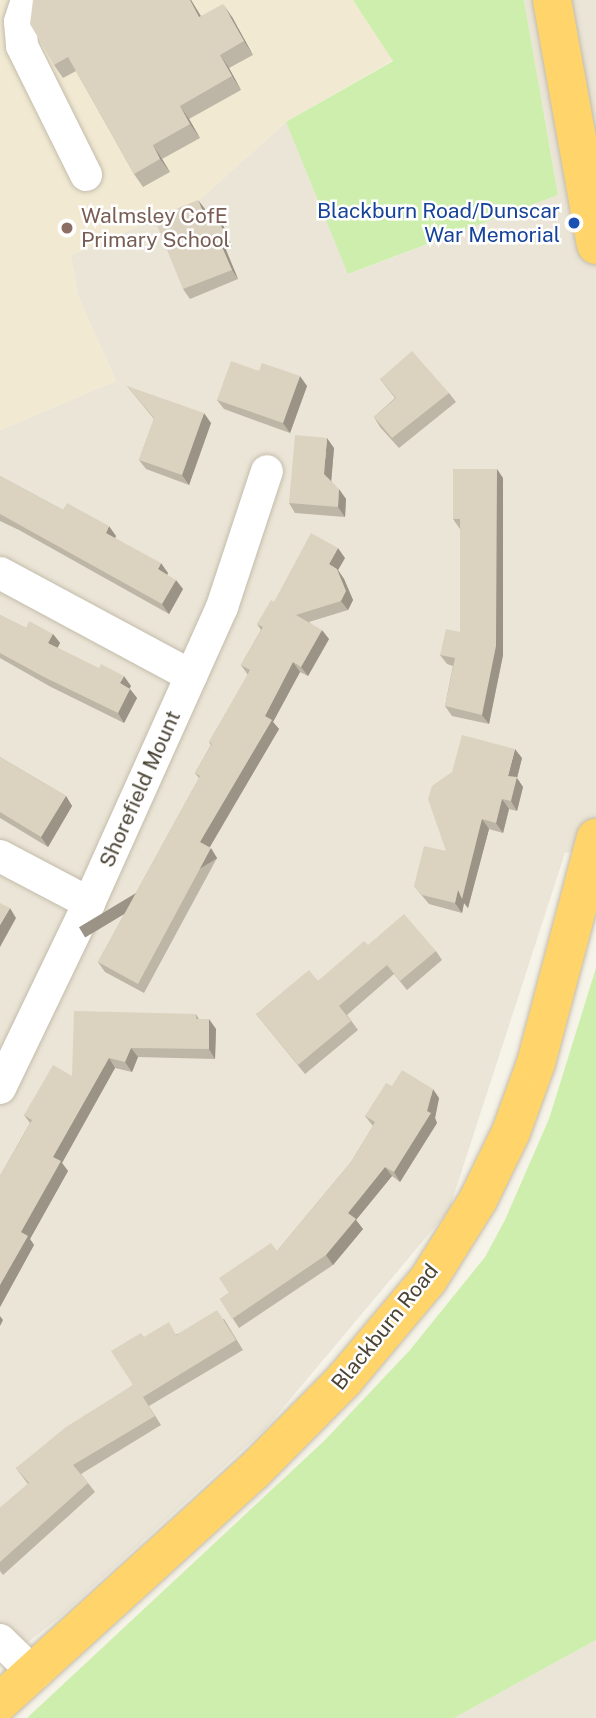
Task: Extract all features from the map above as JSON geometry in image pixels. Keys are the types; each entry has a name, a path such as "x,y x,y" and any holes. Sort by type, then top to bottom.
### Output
{"highway":[{"path":"552,0 596,245"},
{"name":"Blackburn Road","path":"0,1702 35,1674 263,1462 344,1380 428,1280 478,1200 511,1132 536,1063 596,838"}],"street":[{"path":"27,0 20,22 22,46 86,175"},
{"name":"Shorefield Mount","path":"0,1088 89,903 222,607 267,471"},
{"path":"0,573 191,676"},
{"path":"0,856 89,903"},
{"path":"0,1640 35,1674"}],"shaded area":[{"name":"Walmsley CofE Primary School","path":"0,0 353,0 393,60 286,122 197,202 71,255 78,296 116,381 0,430"},
{"path":"524,0 596,0 596,845 565,853 449,1210 266,1428 59,1618 0,1664 0,430 116,381 78,296 71,255 197,202 286,122 349,274 558,195"},
{"path":"596,1640 596,1718 454,1718"}],"green space":[{"path":"353,0 524,0 558,195 348,274 286,122 393,61"},
{"path":"596,968 596,1640 454,1718 27,1718 325,1440 410,1350 485,1257 505,1220 549,1119"}],"building":[{"path":"33,0 190,0 199,17 223,4 244,41 220,55 232,76 180,106 190,124 153,145 160,159 134,174 68,57 54,65 30,24"},
{"path":"198,200 206,219 216,215 226,237 219,240 232,270 183,289 154,218"},
{"path":"412,351 449,393 392,438 374,417 396,398 380,379"},
{"path":"231,361 259,371 262,363 300,376 283,423 217,400"},
{"path":"127,386 204,413 182,475 139,460 154,418"},
{"path":"295,435 327,438 324,474 339,489 338,507 289,503"},
{"path":"453,469 497,469 496,646 482,715 445,706 455,658 440,655 446,629 460,632 460,519 453,519"},
{"path":"0,476 63,510 67,503 109,526 106,533 161,563 158,569 176,580 162,604 0,514"},
{"path":"311,533 338,548 329,564 337,569 346,591 341,601 296,615 322,630 301,667 293,662 265,716 272,720 200,842 211,848 138,984 98,962 200,776 195,773 212,744 209,742 250,670 241,665 263,627 257,624 271,600 274,602"},
{"path":"0,615 26,628 29,621 53,634 48,643 99,668 101,664 124,676 120,683 130,689 118,713 0,653"},
{"path":"462,735 515,749 508,776 517,777 511,801 502,799 496,823 482,819 462,899 458,890 455,903 422,895 414,886 424,846 446,851 428,799 432,786 452,772"},
{"path":"0,757 66,796 41,837 0,812"},
{"path":"0,903 10,908 0,925"},
{"path":"404,914 436,951 400,981 387,965 339,1006 351,1021 298,1065 256,1014 309,970 318,981 364,941 368,945"},
{"path":"74,1011 196,1014 196,1019 209,1019 209,1049 131,1048 125,1062 109,1058 53,1157 61,1161 21,1232 28,1236 0,1285 0,1176 32,1120 24,1115 53,1065 72,1076"},
{"path":"402,1070 433,1089 427,1111 431,1113 394,1172 385,1167 348,1213 356,1219 326,1255 232,1319 220,1299 229,1293 219,1278 271,1243 277,1251 351,1162 375,1122 365,1116 386,1083 392,1086"},
{"path":"217,1310 236,1340 143,1397 155,1416 73,1465 88,1483 0,1562 0,1508 29,1483 16,1468 66,1427 133,1385 111,1351 141,1333 144,1337 169,1322 176,1335"}],"place":[{"name":"Blackburn Road/Dunscar War Memorial","path":"574,223"},
{"name":"Walmsley CofE Primary School","path":"67,228"}]}
